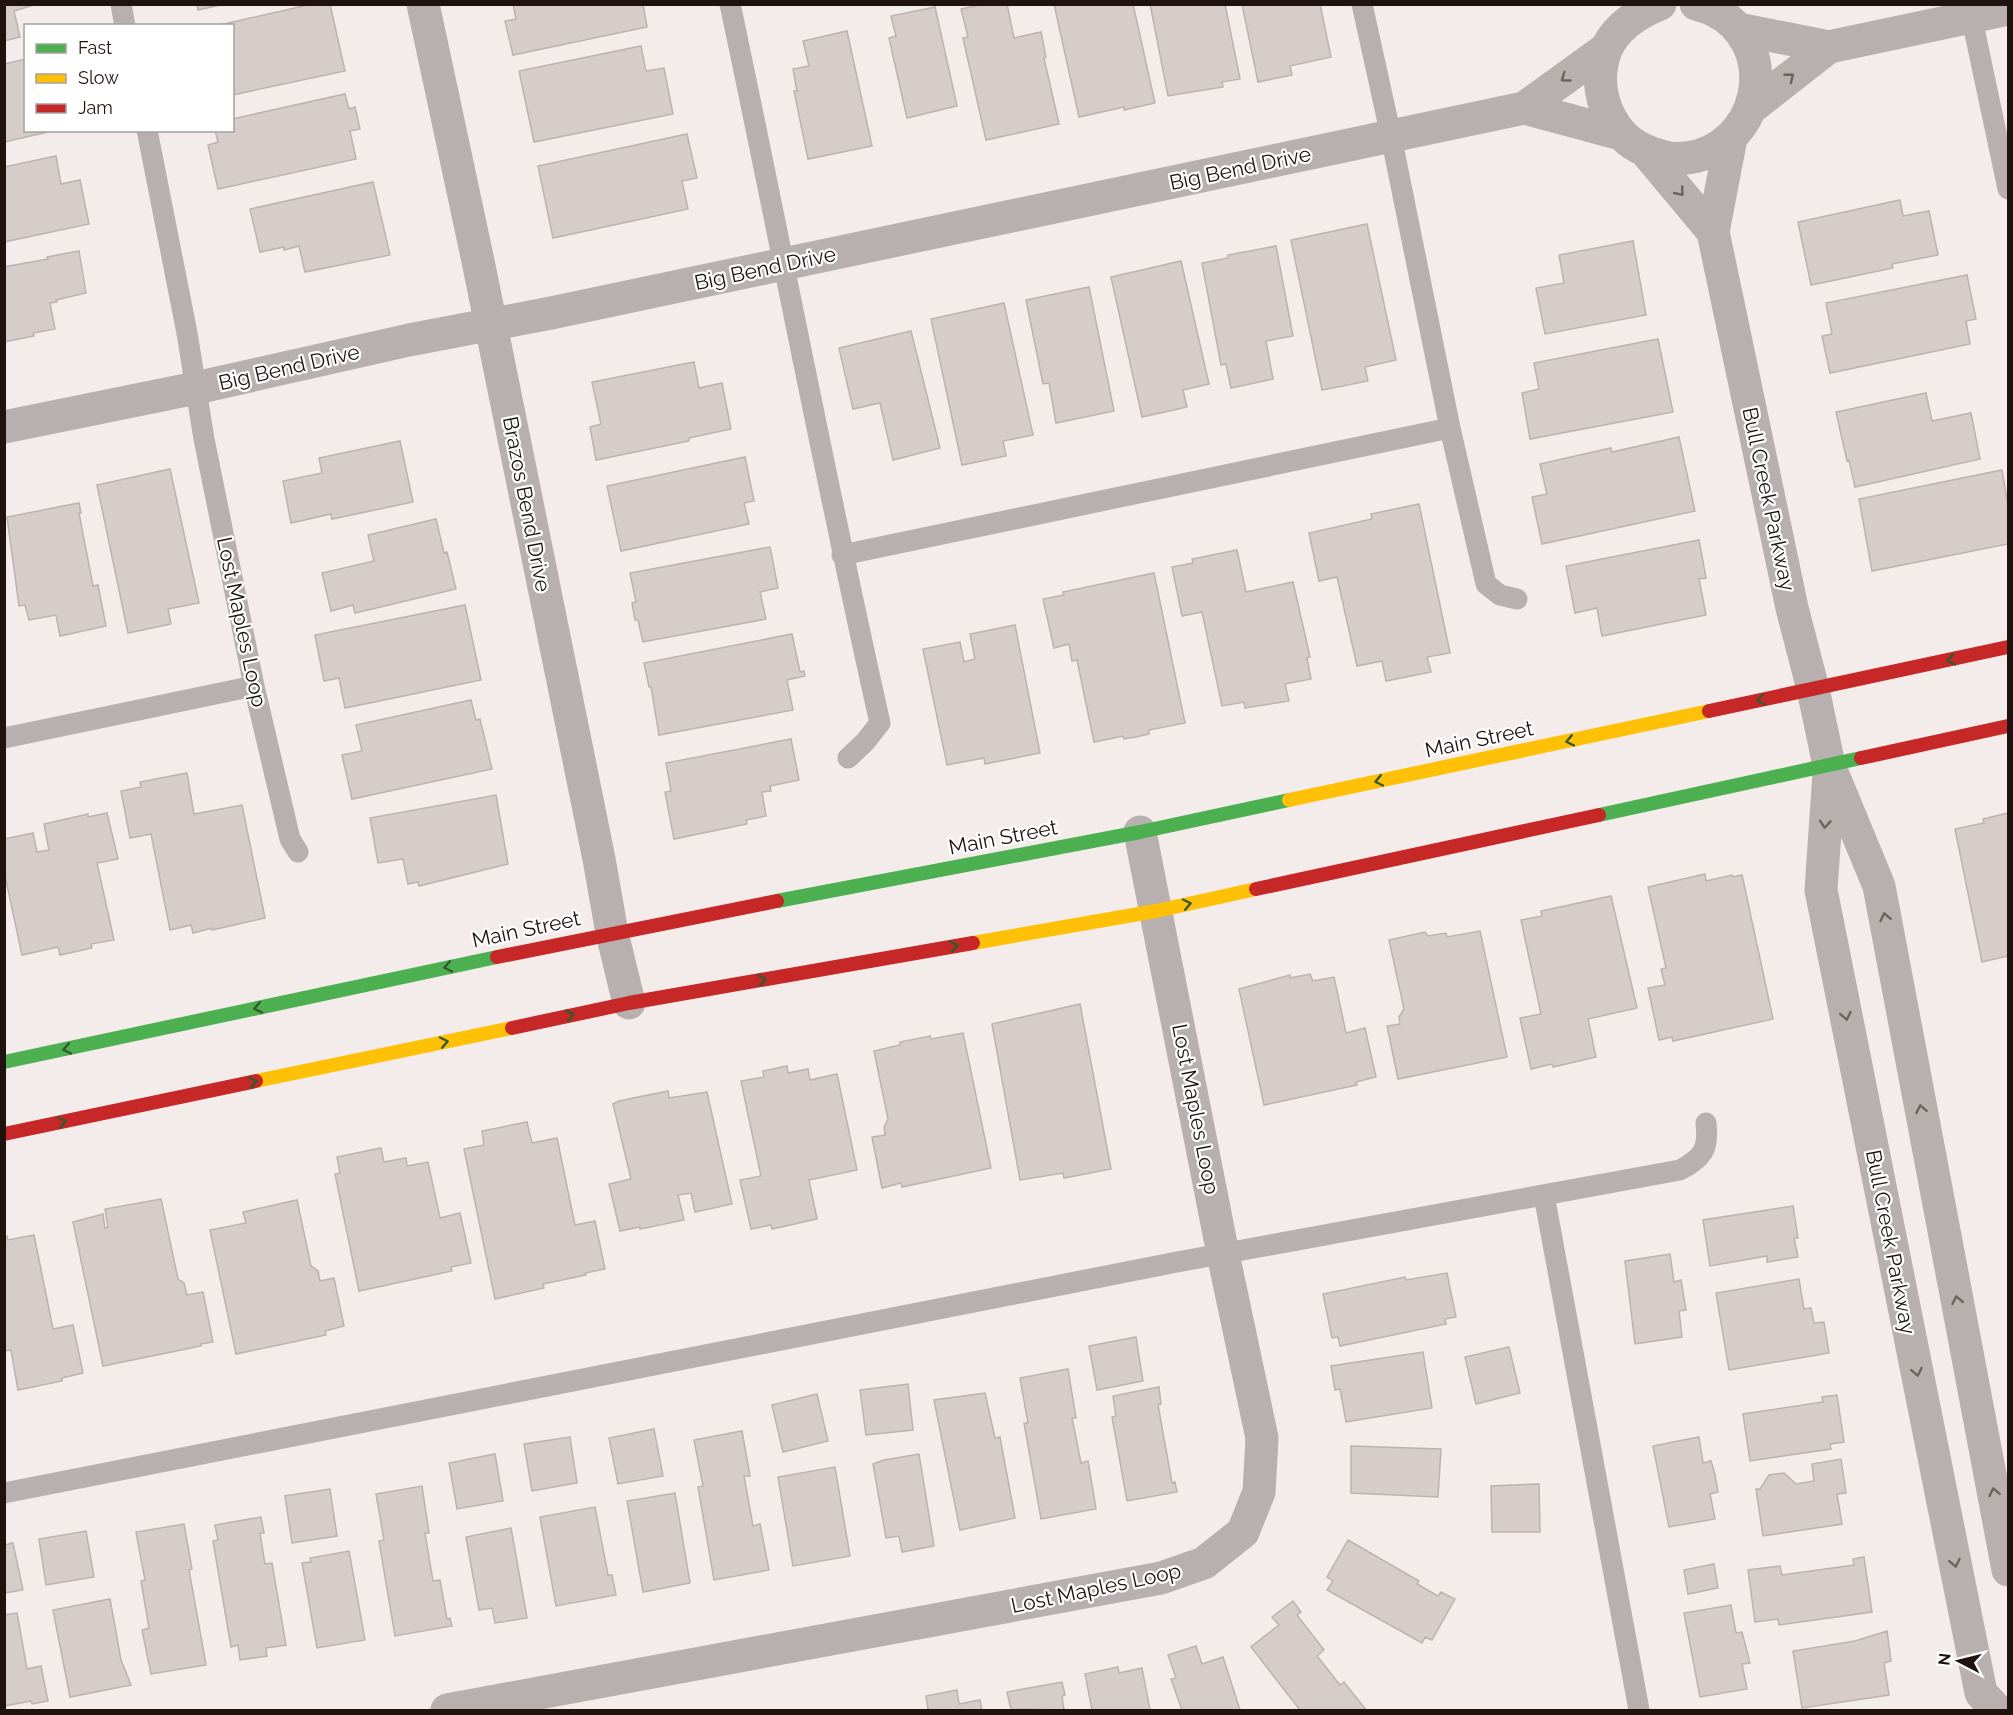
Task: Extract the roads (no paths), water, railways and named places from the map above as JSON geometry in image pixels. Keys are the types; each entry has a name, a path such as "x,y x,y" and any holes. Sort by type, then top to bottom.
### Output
{"street":[{"name":"Brazos Bend Drive","path":"423,4 491,326 612,933 629,1003"},
{"name":"Big Bend Drive","path":"1524,108 1617,27 1639,13 1660,4"},
{"path":"1751,108 1829,47 1970,11 2008,9"},
{"path":"1617,27 1602,66 1600,84 1603,102 1611,120 1621,135 1647,153 1669,159 1691,158 1712,151 1731,138 1743,124 1751,108 1756,87 1756,66 1749,47 1714,12"},
{"path":"1714,12 1829,47"},
{"name":"Big Bend Drive","path":"4,426 196,388 409,340 491,326 1524,108 1621,135"},
{"name":"Bull Creek Parkway","path":"1731,138 1713,232 1792,608 1813,689 1829,765 1879,886 2008,1570"},
{"name":"Bull Creek Parkway","path":"1647,153 1713,232"},
{"name":"Main Street","path":"4,1062 612,933 1140,832 2008,647"},
{"path":"4,1134 629,1003 1156,911 2008,726"},
{"name":"Bull Creek Parkway","path":"1829,765 1821,890 1981,1693 1997,1710"},
{"name":"Lost Maples Loop","path":"447,1710 1161,1578 1204,1563 1243,1532 1259,1492 1263,1438 1140,832"}],"lane":[{"path":"121,4 125,24"},
{"path":"730,4 842,555 880,723 848,758"},
{"path":"1362,4 1392,136 1450,428 1486,584 1500,595 1517,599"},
{"path":"1970,11 2008,189"},
{"name":"Lost Maples Loop","path":"147,132 187,333 204,439 254,686 290,839 298,852"},
{"path":"842,555 1450,428"},
{"path":"4,738 254,686"},
{"path":"4,1493 1224,1254 1680,1170 1701,1156 1708,1140 1706,1124"},
{"path":"1544,1195 1639,1710"}]}
